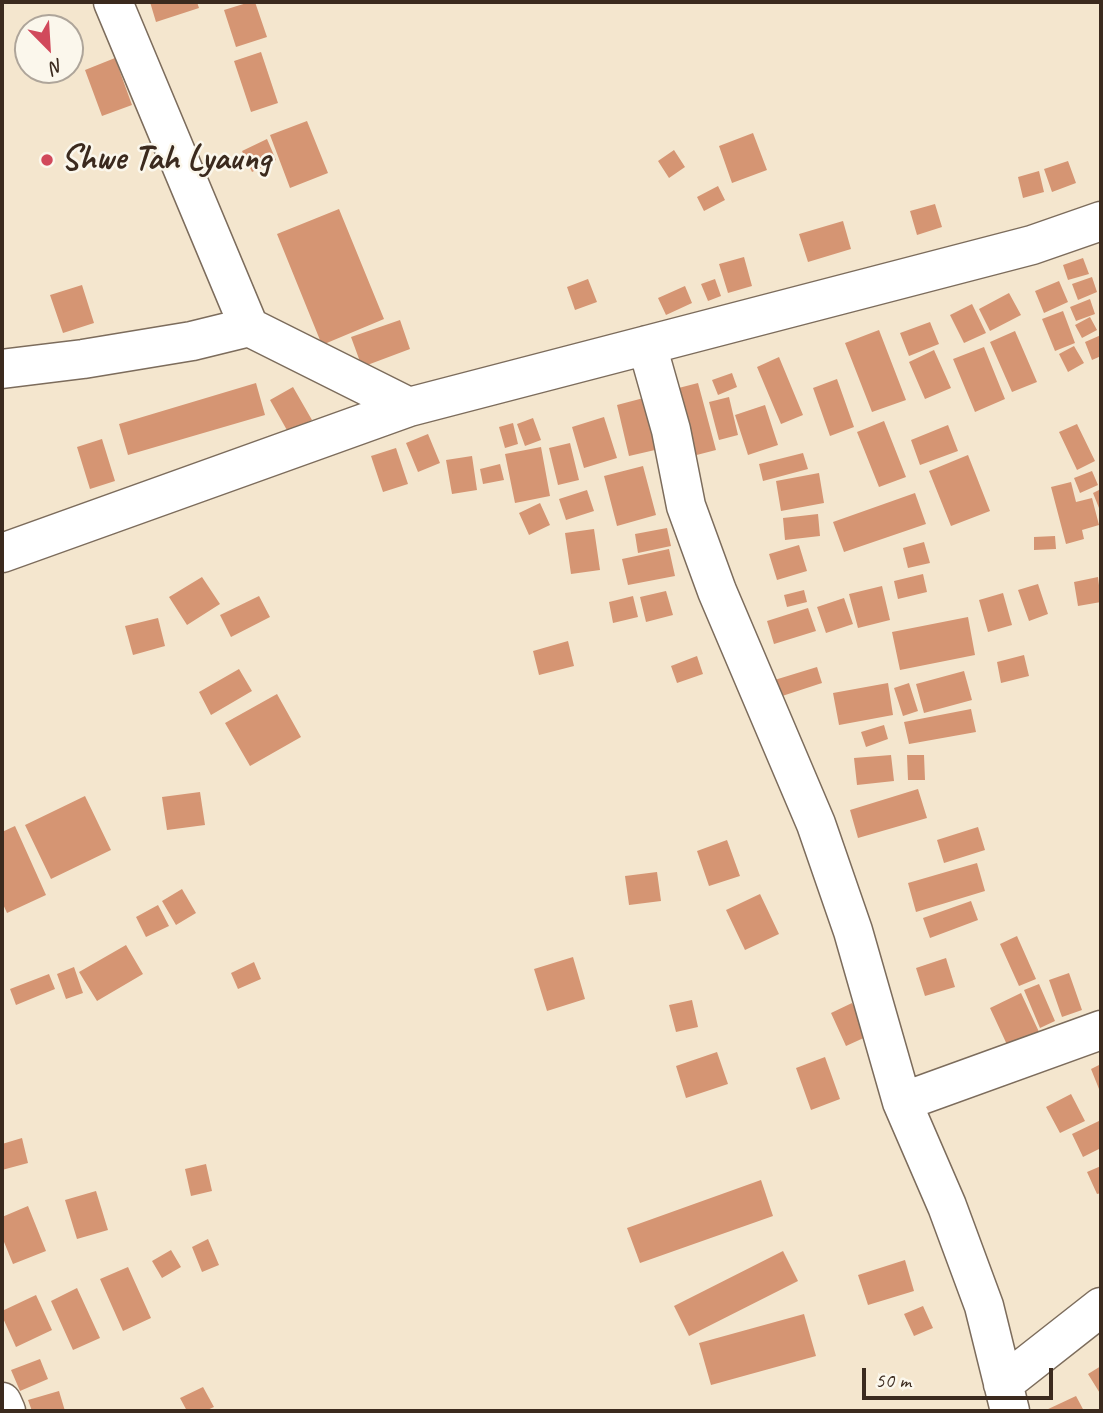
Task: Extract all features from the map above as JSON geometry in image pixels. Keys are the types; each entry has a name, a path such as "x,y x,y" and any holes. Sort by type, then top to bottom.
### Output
{"street":[{"path":"113,2 249,327"},
{"path":"2,553 409,407 1032,245 1101,221"},
{"path":"2,369 192,341 249,327 409,407"},
{"path":"648,345 671,430 686,506 717,591 816,824 853,931 902,1102 947,1206 984,1306 1007,1398"},
{"path":"902,1102 1101,1030"},
{"path":"1007,1398 1101,1307"},
{"path":"2,1402 6,1411"}],"building":[{"path":"150,2 197,2 199,8 156,22"},
{"path":"255,2 267,37 236,47 224,10"},
{"path":"261,52 278,103 251,112 234,61"},
{"path":"115,58 132,105 102,116 85,70"},
{"path":"307,121 328,173 290,188 270,135"},
{"path":"753,133 767,170 732,183 719,146"},
{"path":"267,139 276,160 252,172 242,151"},
{"path":"674,150 685,167 669,178 658,161"},
{"path":"1068,161 1076,183 1052,192 1044,169"},
{"path":"1039,171 1044,192 1023,198 1018,177"},
{"path":"718,186 725,200 704,211 697,197"},
{"path":"935,204 942,227 917,235 910,211"},
{"path":"339,209 384,319 322,345 277,234"},
{"path":"843,221 851,249 808,262 799,234"},
{"path":"744,257 752,286 728,293 719,264"},
{"path":"1083,258 1089,274 1068,280 1063,265"},
{"path":"1092,277 1097,292 1078,300 1072,284"},
{"path":"588,279 597,302 575,310 567,287"},
{"path":"715,279 721,296 708,301 701,284"},
{"path":"1059,281 1068,302 1044,313 1035,291"},
{"path":"82,285 94,323 63,333 50,295"},
{"path":"685,286 692,303 666,315 658,298"},
{"path":"1009,293 1021,315 990,331 979,309"},
{"path":"1090,299 1095,314 1076,321 1070,307"},
{"path":"972,304 986,333 964,343 950,315"},
{"path":"1063,311 1075,343 1055,351 1042,319"},
{"path":"1090,317 1097,330 1082,338 1075,325"},
{"path":"400,320 410,349 362,367 351,337"},
{"path":"930,322 939,344 909,356 900,333"},
{"path":"879,330 906,400 872,412 845,343"},
{"path":"1015,331 1037,382 1012,392 990,342"},
{"path":"1101,335 1101,356 1092,360 1085,342"},
{"path":"1074,346 1084,363 1068,372 1059,354"},
{"path":"984,347 1005,399 975,412 953,359"},
{"path":"934,350 951,388 925,399 909,362"},
{"path":"779,357 803,415 781,424 757,367"},
{"path":"732,373 737,387 718,395 712,380"},
{"path":"837,379 854,427 830,436 813,388"},
{"path":"256,383 265,415 128,455 119,424"},
{"path":"698,383 716,450 685,458 667,391"},
{"path":"293,387 312,420 288,432 270,400"},
{"path":"655,395 668,447 629,456 617,405"},
{"path":"729,397 738,435 719,440 709,402"},
{"path":"765,405 778,445 748,455 735,415"},
{"path":"604,417 617,458 584,468 572,427"},
{"path":"533,418 541,440 525,446 517,424"},
{"path":"884,421 906,477 879,487 857,432"},
{"path":"513,423 518,444 505,448 499,427"},
{"path":"1077,424 1095,461 1077,470 1059,432"},
{"path":"948,425 958,451 920,465 911,440"},
{"path":"428,434 440,463 418,472 406,443"},
{"path":"102,439 115,481 90,489 77,447"},
{"path":"570,443 579,480 558,485 549,448"},
{"path":"541,447 550,496 515,503 505,454"},
{"path":"396,448 408,484 383,492 371,456"},
{"path":"803,453 808,469 763,481 759,464"},
{"path":"968,455 990,511 951,526 929,471"},
{"path":"472,456 477,490 452,494 446,460"},
{"path":"500,464 504,480 483,484 480,469"},
{"path":"643,466 656,515 617,526 604,476"},
{"path":"1092,471 1098,485 1080,493 1074,478"},
{"path":"819,473 824,503 781,511 776,481"},
{"path":"1071,482 1076,502 1092,498 1099,525 1082,530 1084,539 1066,544 1051,487"},
{"path":"1101,489 1101,513 1093,493"},
{"path":"587,490 594,511 566,520 559,499"},
{"path":"915,493 926,524 844,552 833,522"},
{"path":"540,503 550,525 529,535 519,513"},
{"path":"818,514 820,536 785,540 783,518"},
{"path":"667,528 671,546 638,553 635,534"},
{"path":"594,529 600,570 571,574 565,533"},
{"path":"1055,536 1056,549 1034,550 1034,537"},
{"path":"924,542 930,563 908,568 903,548"},
{"path":"799,545 807,571 777,580 769,554"},
{"path":"669,549 675,576 628,585 622,559"},
{"path":"923,574 927,592 898,599 894,581"},
{"path":"202,577 220,604 187,625 169,597"},
{"path":"1098,577 1101,602 1078,606 1074,582"},
{"path":"1038,584 1048,614 1029,621 1018,590"},
{"path":"882,586 890,620 858,628 849,594"},
{"path":"804,590 807,602 787,607 784,595"},
{"path":"666,591 673,615 646,622 640,597"},
{"path":"1003,593 1012,625 988,632 979,600"},
{"path":"259,596 270,617 231,637 220,615"},
{"path":"633,596 638,617 613,623 609,602"},
{"path":"844,598 853,624 826,633 817,607"},
{"path":"808,608 816,631 774,644 767,621"},
{"path":"968,617 975,655 900,670 892,632"},
{"path":"158,618 165,646 133,655 125,626"},
{"path":"568,641 574,666 539,675 533,651"},
{"path":"1024,655 1029,676 1001,683 997,662"},
{"path":"697,656 703,674 677,683 671,666"},
{"path":"817,667 822,683 773,699 768,682"},
{"path":"239,669 252,691 211,715 199,692"},
{"path":"964,671 972,700 924,713 916,684"},
{"path":"888,683 893,715 839,725 833,693"},
{"path":"909,683 918,711 903,716 894,688"},
{"path":"277,694 301,737 250,766 225,723"},
{"path":"971,709 976,732 909,744 904,722"},
{"path":"884,725 888,739 866,747 861,732"},
{"path":"891,755 894,781 857,785 854,758"},
{"path":"907,755 924,755 925,780 908,780"},
{"path":"918,789 927,818 858,838 850,810"},
{"path":"200,792 205,825 167,830 162,797"},
{"path":"85,796 111,850 51,879 25,825"},
{"path":"15,826 46,895 7,913 2,902 2,832"},
{"path":"978,827 985,850 944,863 937,840"},
{"path":"727,840 740,876 709,886 697,851"},
{"path":"977,863 985,891 916,912 908,883"},
{"path":"657,872 661,901 629,905 625,876"},
{"path":"182,889 196,913 176,925 162,901"},
{"path":"760,894 779,934 745,950 726,910"},
{"path":"971,901 978,920 930,938 923,918"},
{"path":"158,905 169,926 146,937 136,917"},
{"path":"1017,936 1036,979 1019,986 1000,944"},
{"path":"126,945 143,974 97,1001 79,972"},
{"path":"573,957 585,999 547,1011 534,969"},
{"path":"946,958 955,987 925,996 916,968"},
{"path":"254,962 261,979 238,989 231,973"},
{"path":"74,967 83,993 66,999 57,974"},
{"path":"1069,973 1082,1010 1062,1017 1049,980"},
{"path":"49,974 55,989 16,1005 10,989"},
{"path":"1039,984 1055,1021 1040,1028 1024,990"},
{"path":"1021,993 1040,1034 1009,1049 990,1008"},
{"path":"692,1000 698,1027 676,1032 669,1005"},
{"path":"852,1003 868,1036 846,1046 831,1013"},
{"path":"717,1052 728,1084 686,1098 676,1066"},
{"path":"825,1057 840,1099 811,1110 796,1068"},
{"path":"1101,1064 1101,1094 1091,1069"},
{"path":"1071,1094 1085,1121 1060,1133 1046,1107"},
{"path":"1101,1120 1101,1148 1083,1157 1072,1134"},
{"path":"22,1138 28,1163 2,1170 2,1144"},
{"path":"206,1164 212,1191 191,1196 185,1169"},
{"path":"1101,1166 1101,1193 1097,1194 1087,1172"},
{"path":"761,1180 773,1216 640,1263 627,1228"},
{"path":"96,1191 108,1230 77,1239 65,1200"},
{"path":"28,1206 46,1251 13,1264 2,1237 2,1217"},
{"path":"208,1239 219,1265 202,1272 192,1247"},
{"path":"171,1250 181,1267 162,1278 152,1261"},
{"path":"783,1251 798,1281 689,1336 674,1306"},
{"path":"905,1260 914,1291 868,1305 858,1275"},
{"path":"128,1267 151,1318 123,1331 100,1279"},
{"path":"77,1288 100,1338 73,1350 51,1301"},
{"path":"36,1295 52,1330 16,1347 2,1311"},
{"path":"923,1306 933,1328 914,1336 904,1314"},
{"path":"804,1314 816,1356 711,1385 699,1343"},
{"path":"40,1359 48,1379 20,1391 11,1370"},
{"path":"1101,1366 1101,1395 1088,1374"},
{"path":"203,1387 214,1407 205,1411 187,1411 180,1398"},
{"path":"59,1391 65,1411 32,1411 28,1400"},
{"path":"1076,1396 1084,1411 1044,1411"}],"place":[{"name":"Shwe Tah Lyaung","path":"47,160"}]}
